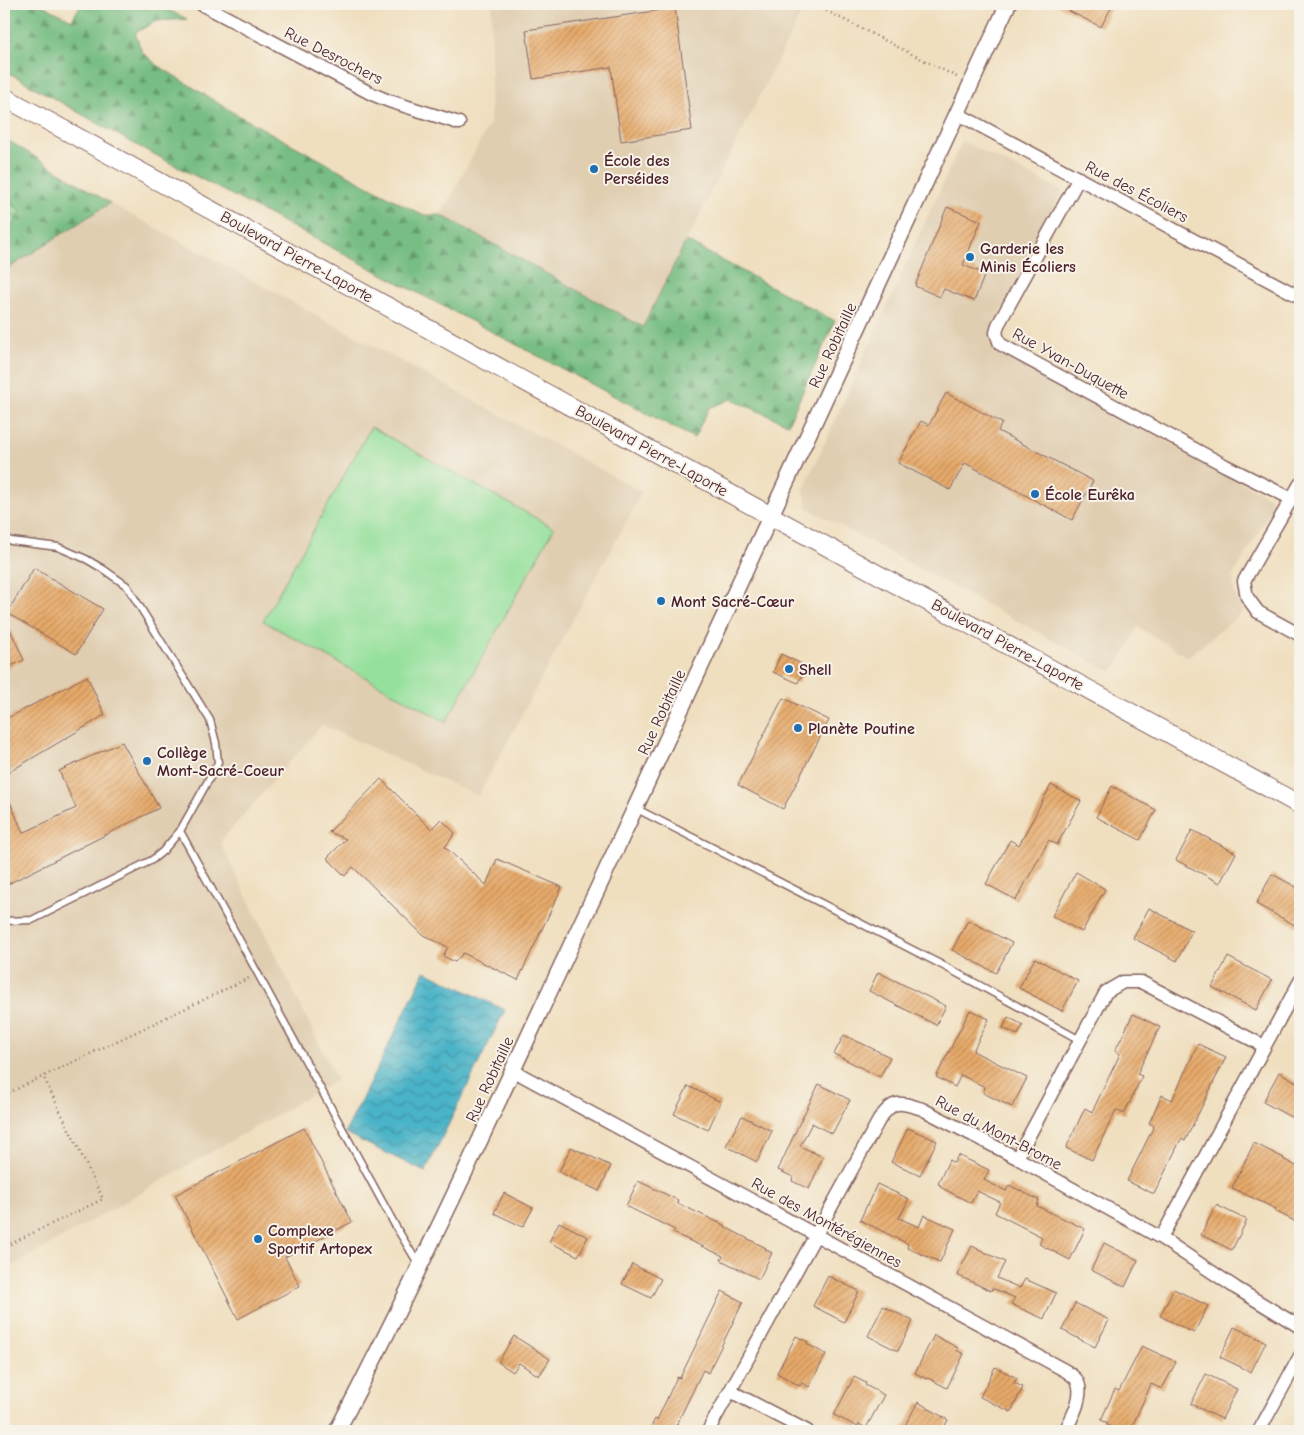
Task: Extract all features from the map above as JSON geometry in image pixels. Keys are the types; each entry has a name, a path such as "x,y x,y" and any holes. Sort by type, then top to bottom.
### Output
{"main road":[{"name":"Boulevard Pierre-Laporte","path":"4,97 1300,805"}],"street":[{"name":"Rue Desrochers","path":"201,4 372,94 458,123"},
{"name":"Rue Robitaille","path":"337,1431 420,1266 772,516 1008,4"},
{"name":"Rue des Écoliers","path":"958,114 1300,297"},
{"name":"Rue Yvan-Duquette","path":"1079,178 998,325 996,333 1000,344 1226,466 1292,498"},
{"path":"1300,484 1244,581 1248,597 1258,612 1300,635"},
{"path":"1161,1238 1300,981"},
{"path":"1017,1158 1106,992 1123,982 1141,982 1264,1046"},
{"name":"Rue des Montérégiennes","path":"512,1070 1066,1371 1076,1379 1079,1391 1078,1404 1065,1431"},
{"name":"Rue du Mont-Brome","path":"708,1431 879,1120 886,1110 894,1104 906,1104 922,1109 1017,1158 1161,1238 1236,1288 1300,1327"},
{"path":"1258,1431 1300,1356"},
{"path":"730,1391 807,1431"}],"lane":[{"path":"4,537 11,541 58,547 86,558 127,586 210,720 216,743 218,763 180,831 163,851 152,860 32,920 4,921"},
{"path":"635,808 944,966 1080,1040"},
{"path":"180,831 396,1227 420,1266"}],"path":[{"path":"813,4 971,85"},
{"path":"4,1095 258,974"},
{"path":"4,1230 10,1244 103,1199 43,1076"}],"shaded area":[{"name":"École des Perséides","path":"492,4 806,4 643,327 441,215 490,123"},
{"name":"École Eurêka","path":"962,141 1063,191 989,338 999,350 1276,501 1233,576 1235,594 1243,612 1188,657 1138,627 1122,658 1112,672 807,508 804,488"},
{"name":"Collège Mont-Sacré-Coeur","path":"110,203 642,492 478,796 322,725 220,842 337,1080 4,1271 4,271"}],"green space":[{"path":"4,4 40,4 72,20 81,4 155,4 187,19 156,21 135,33 142,52 157,65 234,113 422,215 441,215 643,327 686,241 835,321 788,424 731,399 709,408 694,438 127,140 4,70"},
{"path":"4,138 110,203 4,271 4,235 21,211 4,201"},
{"path":"4,201 21,211 4,235"},
{"path":"371,427 554,528 446,722 263,621"}],"water":[{"path":"425,971 505,1010 425,1172 345,1133"}],"building":[{"path":"1055,4 1113,4 1101,27"},
{"path":"675,8 692,130 621,141 611,67 533,79 526,30"},
{"path":"947,207 981,221 963,265 985,274 974,301 944,289 940,297 915,286"},
{"path":"946,393 1002,423 998,431 1093,481 1072,520 965,463 950,490 898,463 921,421 929,425"},
{"path":"34,568 103,609 76,654 7,613"},
{"path":"4,616 24,660 4,669"},
{"name":"Shell","path":"781,654 806,666 798,683 773,672"},
{"path":"87,676 105,715 4,775 4,720"},
{"path":"783,698 829,720 783,809 738,785"},
{"name":"Collège Mont-Sacré-Coeur","path":"122,742 159,808 4,886 4,788 23,833 76,808 59,771"},
{"path":"381,779 431,829 441,819 455,833 445,847 486,885 497,859 562,887 518,980 463,953 455,962 443,956 448,947 423,935 353,867 345,876 327,858 346,839 329,832"},
{"path":"1051,785 1081,801 1057,845 1049,840 1016,900 986,884 1010,840 1019,845"},
{"path":"1112,786 1156,810 1140,840 1096,817"},
{"path":"1192,830 1236,853 1220,883 1176,860"},
{"path":"1076,872 1105,889 1082,932 1052,916"},
{"path":"1272,874 1300,889 1300,928 1256,904"},
{"path":"1149,908 1192,931 1177,961 1133,938"},
{"path":"968,920 1012,943 996,973 952,950"},
{"path":"1228,957 1272,980 1256,1010 1212,987"},
{"path":"1035,958 1078,981 1062,1011 1019,988"},
{"path":"878,972 946,1006 936,1025 869,991"},
{"path":"970,1010 989,1019 973,1051 1027,1078 1012,1107 983,1093 985,1087 961,1075 955,1087 936,1077"},
{"path":"1133,1014 1160,1027 1137,1074 1142,1076 1124,1114 1116,1110 1092,1160 1066,1148 1085,1108 1092,1112 1120,1054 1115,1051"},
{"path":"1008,1017 1023,1025 1018,1035 1003,1028"},
{"path":"844,1035 890,1057 880,1077 834,1054"},
{"path":"1198,1044 1226,1057 1185,1141 1181,1139 1154,1194 1127,1181 1154,1126 1149,1123 1162,1095 1172,1100"},
{"path":"1279,1072 1300,1084 1300,1122 1263,1102"},
{"path":"819,1084 850,1100 832,1134 812,1123 800,1146 823,1157 809,1189 792,1181 793,1177 778,1170"},
{"path":"688,1086 721,1102 708,1130 674,1114"},
{"path":"742,1116 772,1131 757,1162 726,1146"},
{"name":"Complexe Sportif Artopex","path":"304,1128 352,1222 285,1257 300,1286 238,1319 175,1195"},
{"path":"908,1128 937,1141 920,1175 891,1162"},
{"path":"1254,1143 1300,1168 1300,1224 1275,1211 1276,1209 1232,1188"},
{"path":"571,1147 611,1166 599,1191 559,1172"},
{"path":"958,1155 989,1170 984,1180 1006,1191 1009,1185 1039,1200 1037,1206 1085,1229 1070,1260 1039,1244 1042,1237 995,1213 1000,1202 977,1191 971,1203 940,1187 941,1185 938,1184 949,1160 954,1163"},
{"path":"638,1181 678,1200 677,1203 726,1226 766,1248 772,1253 759,1279 721,1260 723,1256 673,1233 675,1230 626,1206"},
{"path":"877,1184 909,1199 899,1218 919,1227 924,1215 955,1229 940,1262 907,1248 908,1244 860,1220"},
{"path":"504,1193 533,1208 523,1227 494,1213"},
{"path":"1216,1205 1247,1220 1232,1250 1201,1235"},
{"path":"559,1222 588,1237 578,1256 549,1242"},
{"path":"1104,1243 1138,1260 1125,1287 1091,1270"},
{"path":"972,1246 1005,1262 997,1278 1020,1288 1025,1279 1056,1293 1044,1319 1011,1304 1015,1298 992,1288 991,1291 957,1275"},
{"path":"632,1264 661,1279 651,1298 622,1284"},
{"path":"828,1276 859,1291 844,1322 813,1306"},
{"path":"1174,1289 1208,1306 1194,1333 1160,1316"},
{"path":"722,1291 743,1302 708,1373 703,1370 675,1428 681,1431 649,1431 655,1419 657,1420 677,1377 680,1378"},
{"path":"1075,1303 1109,1320 1095,1347 1062,1330"},
{"path":"883,1306 913,1321 898,1351 868,1336"},
{"path":"1234,1327 1266,1342 1251,1372 1220,1357"},
{"path":"934,1335 958,1348 956,1350 964,1354 947,1388 915,1373"},
{"path":"514,1336 550,1359 539,1376 519,1363 513,1372 498,1362"},
{"path":"796,1336 826,1354 809,1387 802,1383 800,1386 777,1373"},
{"path":"1142,1346 1176,1362 1162,1389 1151,1384 1130,1431 1119,1431 1101,1420 1115,1389 1119,1391"},
{"path":"995,1367 1017,1378 1014,1383 1023,1387 1011,1412 980,1397"},
{"path":"1206,1374 1237,1389 1222,1419 1191,1404"},
{"path":"854,1377 884,1395 866,1428 859,1424 858,1427 834,1415"},
{"path":"918,1402 948,1420 942,1431 902,1431"}],"place":[{"name":"École des Perséides","path":"594,169"},
{"name":"Garderie les Minis Écoliers","path":"970,257"},
{"name":"École Eurêka","path":"1035,494"},
{"name":"Mont Sacré-Cœur","path":"661,601"},
{"name":"Shell","path":"789,669"},
{"name":"Planète Poutine","path":"798,728"},
{"name":"Collège Mont-Sacré-Coeur","path":"147,761"},
{"name":"Complexe Sportif Artopex","path":"258,1239"}]}
